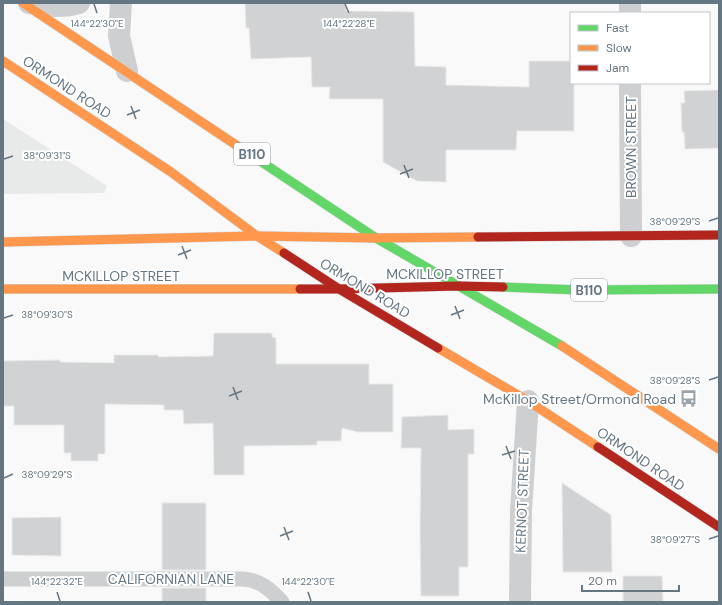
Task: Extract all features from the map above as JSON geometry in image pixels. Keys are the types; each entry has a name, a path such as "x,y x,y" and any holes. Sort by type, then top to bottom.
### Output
{"main road":[{"name":"B110","path":"23,3 376,238"},
{"name":"ORMOND ROAD","path":"3,61 171,172 257,236 339,289 528,401 719,528"},
{"path":"3,242 257,236 376,238 719,235"},
{"path":"376,238 554,341 719,449"},
{"name":"MCKILLOP STREET","path":"3,289 261,290 458,286 579,290 719,289"}],"street":[{"path":"30,3 47,6 63,6 79,3"},
{"path":"120,3 120,36 127,71"},
{"name":"BROWN STREET","path":"630,84 631,236"},
{"name":"KERNOT STREET","path":"520,602 520,518 528,401"}],"lane":[{"name":"CALIFORNIAN LANE","path":"3,579 248,579 273,592 282,602"}],"shaded area":[{"path":"3,119 107,186 104,193 3,194"}],"building":[{"path":"245,3 346,3 346,11 414,12 415,66 446,67 446,85 529,87 529,61 570,61 570,84 574,84 574,131 517,131 516,150 446,150 446,182 417,181 383,162 383,99 329,99 330,87 312,87 311,57 251,59 249,28 246,28"},
{"path":"719,90 719,148 685,149 684,132 682,132 681,103 685,103 684,91"},
{"path":"214,333 272,333 272,337 276,338 276,364 369,364 369,384 393,384 393,432 358,432 342,428 341,441 317,441 317,445 244,446 244,475 214,475 213,423 184,424 183,410 164,410 164,405 105,404 105,454 98,454 98,461 71,461 71,453 64,453 64,425 14,425 14,406 3,406 3,361 60,360 60,362 114,363 114,355 158,355 158,357 213,356"},
{"path":"448,415 448,430 474,429 474,454 468,454 468,567 459,567 459,596 421,596 421,448 401,448 402,417"},
{"path":"562,483 611,515 612,572 563,572"},
{"path":"162,503 206,503 206,570 162,570"},
{"path":"61,517 61,556 12,555 12,518"},
{"path":"623,576 662,576 663,602 623,602"},
{"path":"162,588 206,588 206,602 162,602"}],"traffic: fast":[{"path":"242,149 376,238"},
{"path":"376,238 562,346"},
{"path":"503,287 579,290 719,289"}],"traffic: slow":[{"path":"23,3 242,149"},
{"path":"3,61 171,172 257,236 284,253"},
{"path":"3,242 257,236"},
{"path":"257,236 376,238 478,237"},
{"path":"3,289 300,289"},
{"path":"562,346 719,449"},
{"path":"438,348 528,401 598,447"}],"traffic: jam":[{"path":"478,237 719,235"},
{"path":"284,253 339,289 458,286 503,287"},
{"path":"300,289 339,289 438,348"},
{"path":"598,447 719,527"}],"place":[{"name":"McKillop Street/Ormond Road","path":"689,399"}]}
